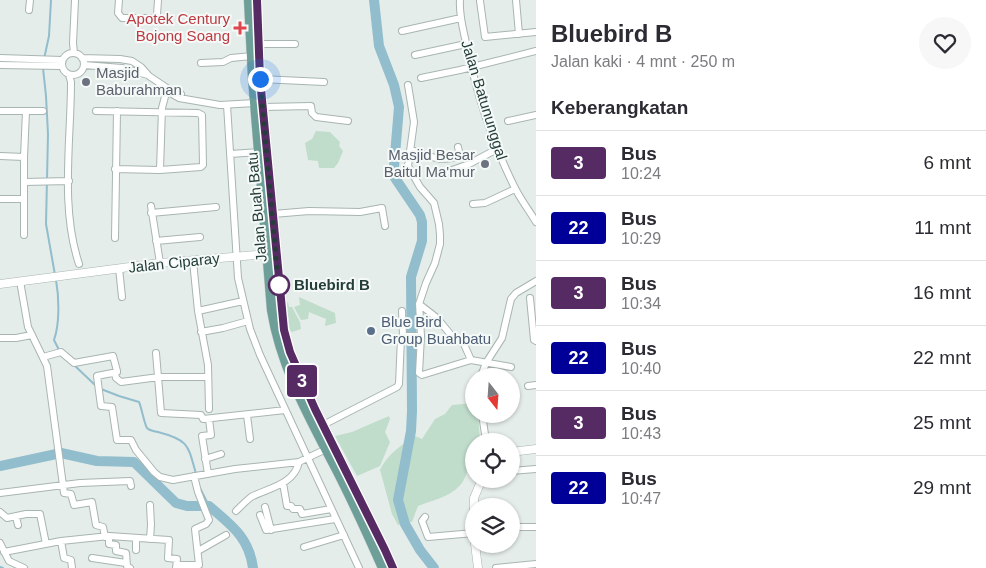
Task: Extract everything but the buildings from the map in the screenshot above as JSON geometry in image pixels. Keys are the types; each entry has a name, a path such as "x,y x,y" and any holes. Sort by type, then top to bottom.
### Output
{"main road":[{"name":"Jalan Buah Batu","path":"249,0 260,79 258,152 272,310 276,332 287,367 305,398 326,449 355,506 383,568"},
{"name":"Jalan Buah Batu","path":"257,0 259,44 256,55 259,105 273,214 280,308 290,352 305,398"},
{"name":"Jalan Buah Batu","path":"311,411 323,425 385,550 392,568"}],"street":[{"path":"29,10 30,0"},
{"path":"72,53 75,0"},
{"path":"119,0 118,13 122,18 155,18 158,0"},
{"name":"Jalan Batununggal","path":"459,0 471,68 497,148 515,189 536,222"},
{"path":"516,0 519,34"},
{"path":"480,1 485,37 536,32"},
{"path":"402,32 461,18"},
{"path":"259,44 295,44"},
{"path":"416,55 466,44"},
{"path":"420,78 471,68 536,51"},
{"path":"72,53 83,62 122,68 149,76 170,91 203,103 311,106 312,113 316,116 348,121"},
{"path":"72,53 64,57 62,63 63,70 71,77 69,181 71,229 79,264"},
{"path":"201,63 223,62 231,58 256,55"},
{"path":"0,58 39,63"},
{"path":"71,77 80,72 83,62"},
{"path":"0,65 62,63"},
{"path":"260,79 324,82"},
{"path":"408,85 414,122 408,166 420,187 434,203 440,230 440,244 435,263 426,283 419,308 417,337 419,373 421,375 471,360 511,367"},
{"path":"160,170 161,112 163,99 170,91"},
{"path":"227,105 236,257 239,283 248,321 260,355 359,568"},
{"path":"0,111 44,111"},
{"path":"24,235 26,111"},
{"path":"96,111 201,113 203,165 198,169 115,168"},
{"path":"115,238 117,111"},
{"path":"508,121 536,115"},
{"path":"458,147 461,161"},
{"path":"444,173 461,161 497,148"},
{"path":"410,150 422,152 429,157 440,160 461,161"},
{"path":"230,154 258,152"},
{"path":"0,156 24,157"},
{"path":"24,182 69,181"},
{"path":"473,204 485,203 515,189"},
{"path":"0,199 24,199"},
{"path":"160,263 151,209 216,207"},
{"path":"273,214 360,212 383,208 385,226"},
{"path":"156,241 200,236"},
{"name":"Jalan Ciparay","path":"20,281 160,263 268,254"},
{"path":"193,261 201,332 207,356 209,409"},
{"path":"119,268 122,297"},
{"path":"0,284 20,281 28,327 47,366 64,493 71,494 74,505 92,502 96,525 103,527 110,544 116,545 116,550 126,553 128,566 92,558"},
{"path":"484,368 500,342 511,299 516,293 536,281"},
{"path":"530,298 534,340 536,341"},
{"path":"198,311 243,301"},
{"path":"419,308 437,318 456,341 462,342 471,360"},
{"path":"323,425 396,388 399,384 400,341 404,337 402,311"},
{"path":"201,332 248,321"},
{"path":"0,338 32,335"},
{"path":"404,337 417,337"},
{"path":"43,357 60,352 74,362 113,356 117,372 115,373 116,378 121,382 159,377 208,377"},
{"path":"156,353 160,413 170,415 201,415 203,420 285,410"},
{"path":"117,372 98,375 101,406 112,407 117,440 131,440 136,450 160,477 173,480 235,469 299,462 326,449"},
{"path":"528,386 536,385"},
{"path":"247,415 250,439"},
{"path":"208,474 202,436 211,435 209,419"},
{"path":"520,451 536,449"},
{"path":"205,459 221,454"},
{"path":"236,511 252,497 283,483 295,472 299,462"},
{"path":"520,470 536,469"},
{"path":"4,552 46,544 107,537 136,538 169,541 168,558 177,559 176,566 199,565 195,529 209,520 198,492 196,476"},
{"path":"0,493 63,485 128,480 131,486"},
{"path":"283,483 287,506 291,506 293,510 300,509 302,514 330,509"},
{"path":"150,505 150,539"},
{"path":"265,507 271,530"},
{"path":"0,512 5,518 26,514 40,514 46,544"},
{"path":"260,514 264,530 335,519"},
{"path":"16,517 18,525"},
{"path":"425,517 422,521 430,538 465,534"},
{"path":"520,527 536,527"},
{"path":"198,551 226,535"},
{"path":"304,547 344,536"},
{"path":"136,538 136,550"},
{"path":"61,542 64,558 71,560 72,568"},
{"path":"0,543 11,562 24,568"},
{"path":"476,553 478,568"},
{"path":"496,568 536,565"}],"green space":[{"path":"316,131 330,132 340,142 339,146 343,151 334,168 319,168 318,161 308,160 305,143 312,139"},
{"path":"299,297 335,313 336,323 325,326 326,319 309,312 308,319 301,320 294,307 300,305"},
{"path":"288,302 289,307 292,307 300,322 301,329 292,332 290,330 286,303"},
{"path":"465,404 465,423 479,423 479,433 465,433 465,478 463,482 452,492 418,506 412,522 398,525 392,514 380,470 387,459 404,443 415,436 422,439 435,419 445,414 452,405"},
{"path":"389,416 390,419 385,432 390,442 380,466 357,476 335,436 352,432"}],"waterway":[{"path":"44,59 49,36 51,0"},
{"path":"374,0 379,46 394,85 399,107 394,167 395,178 420,215 422,222 422,241 411,277 411,431 398,500 405,524 420,550 434,568"},
{"path":"43,68 48,134 46,224 55,275"},
{"path":"56,280 58,310 54,340 59,350"},
{"path":"73,364 95,385"},
{"path":"101,389 139,402 147,428 176,438 186,445 196,474"},
{"path":"0,466 61,453 97,461 134,462 176,503 187,506 209,506 225,519 248,548 253,568"},
{"path":"200,488 209,506"}],"bus line":[{"name":"3","path":"257,0 260,79 280,308 284,330 290,352 315,409 393,568"}],"place":[{"name":"Apotek Century Bojong Soang","path":"240,28"},
{"name":"Masjid Baburahman","path":"86,82"},
{"name":"Masjid Besar Baitul Ma'mur","path":"485,164"},
{"name":"Bluebird B","path":"279,285"},
{"name":"Blue Bird Group Buahbatu","path":"371,331"}],"route":[{"path":"260,79 279,291 279,285"}]}
